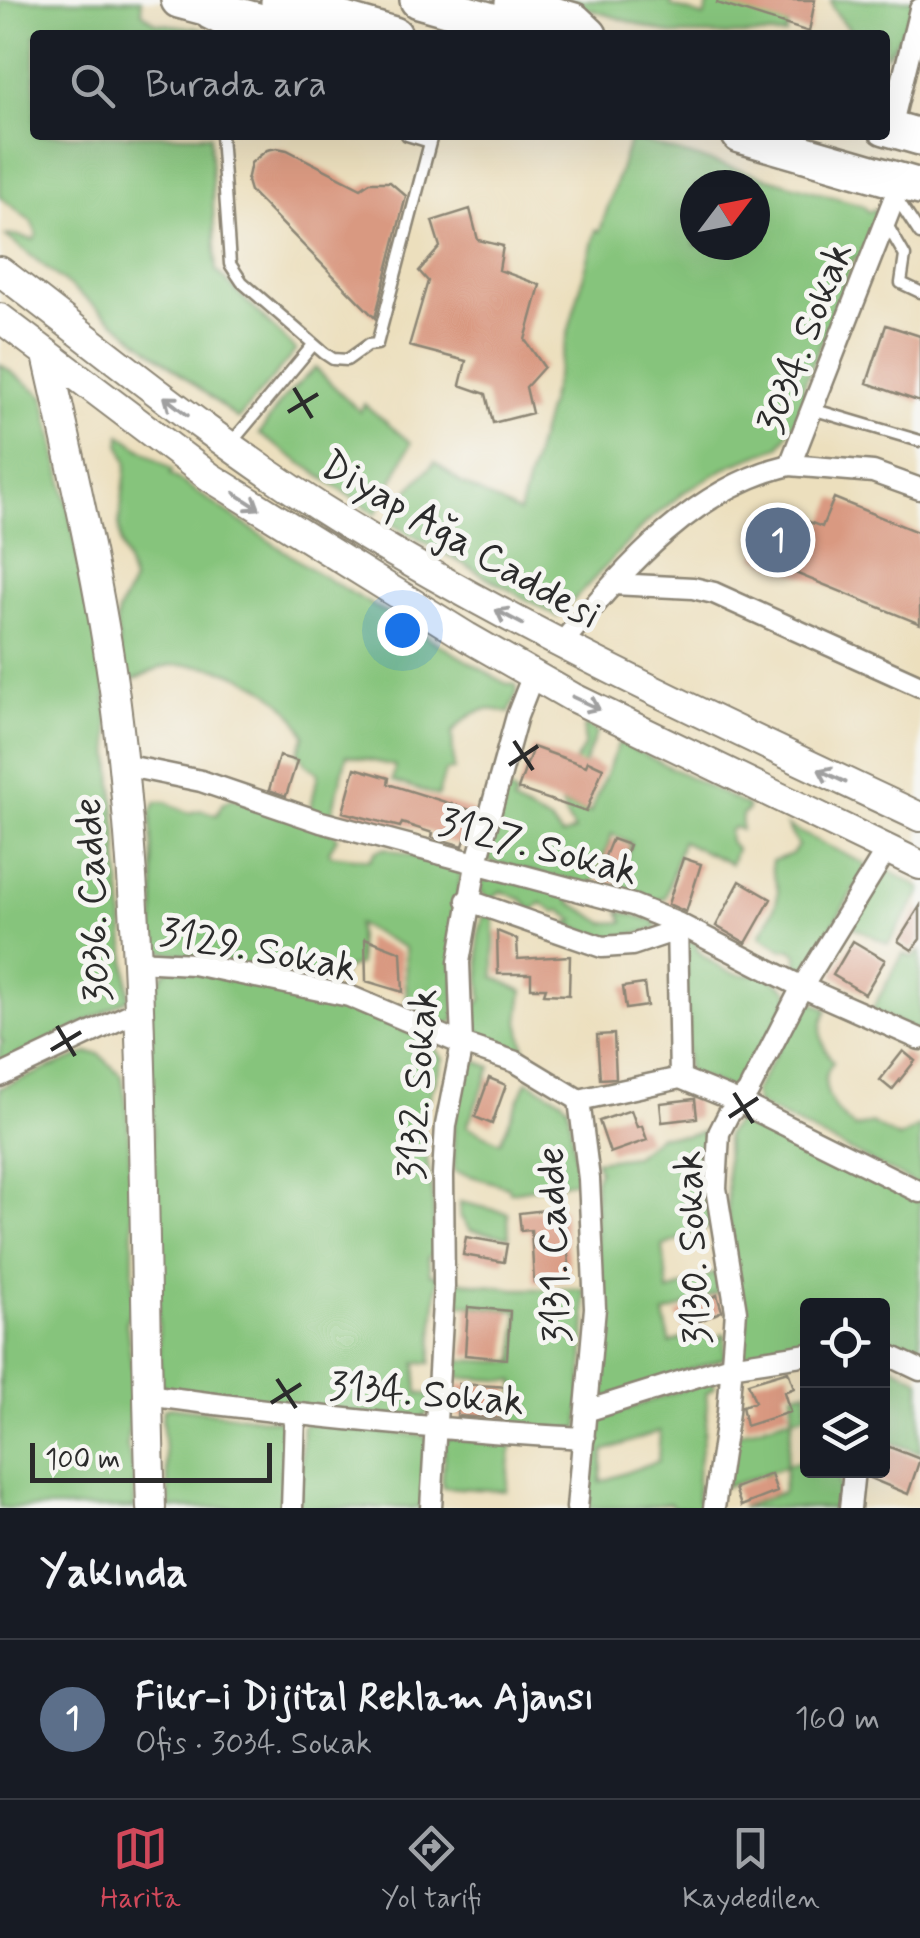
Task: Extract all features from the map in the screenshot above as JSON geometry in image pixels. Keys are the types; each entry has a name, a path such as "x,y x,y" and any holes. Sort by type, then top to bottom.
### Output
{"highway":[{"path":"177,0 291,30"},
{"path":"273,0 377,30"},
{"path":"418,0 524,30"},
{"path":"501,0 574,21 584,30"},
{"path":"756,140 906,188"}],"main road":[{"name":"Diyap Ağa Caddesi","path":"0,271 228,447 347,525 561,644 920,816"},
{"name":"Diyap Ağa Caddesi","path":"0,318 210,478 345,564 533,675 920,864"},
{"name":"3036. Cadde","path":"47,354 94,565 123,765 138,1011 151,1508"}],"street":[{"path":"899,131 920,8"},
{"name":"3034. Sokak","path":"561,644 612,584 666,532 706,502 757,473 790,465 885,222 906,188"},
{"path":"790,465 873,472 920,488"},
{"path":"612,584 714,592 920,686"},
{"name":"3132. Sokak","path":"432,1508 444,1286 444,1158 449,1106 462,1044 459,962 476,865 517,716 533,675"},
{"name":"3127. Sokak","path":"123,765 231,790 321,822 622,901 920,1039"},
{"name":"3130. Sokak","path":"714,1508 736,1342 736,1311 716,1188 719,1133 887,849"},
{"path":"467,900 602,947 632,945 677,926 680,1078"},
{"name":"3129. Sokak","path":"136,961 193,964 348,996 516,1062 580,1100"},
{"path":"0,1076 138,1011"},
{"path":"580,1100 680,1078 739,1102 920,1192"},
{"name":"3131. Cadde","path":"577,1508 596,1308 580,1100"},
{"path":"586,1411 730,1366 800,1355"},
{"path":"890,1356 920,1370"},
{"name":"3134. Sokak","path":"147,1395 436,1430 584,1438"},
{"path":"292,1508 296,1416"},
{"path":"850,1508 853,1478"}],"lane":[{"path":"177,0 221,30"},
{"path":"221,140 230,264 235,275 313,345 333,359 348,360 368,344 377,344 430,140"},
{"path":"906,188 920,234"},
{"path":"885,222 905,256 901,283 919,287"},
{"path":"228,447 313,345"},
{"path":"812,409 920,441"}],"green space":[{"path":"0,0 141,0 142,12 156,23 203,29 30,30 30,140 210,140 216,271 296,350 238,419 6,236 34,240 37,234 31,221 0,197"},
{"path":"559,0 672,0 671,6 704,17 710,0 790,18 787,30 657,30"},
{"path":"831,0 915,0 890,50 890,30 850,30 833,9"},
{"path":"636,140 740,170 680,170 680,260 770,260 770,179 862,205 869,212 874,209 880,219 865,260 855,257 802,390 812,395 779,447 733,464 684,492 645,524 558,617 392,524 409,490 435,462 461,483 519,513 596,230 600,231 629,142"},
{"path":"0,364 44,396 105,678 129,998 59,1037 0,1063 3,1042"},
{"path":"315,368 360,412 364,404 411,443 376,514 259,434 283,399"},
{"path":"121,435 172,470 170,474 314,571 505,683 516,685 509,713 492,709 478,712 452,733 454,770 445,771 438,796 393,781 395,766 347,755 331,816 310,813 318,773 298,752 305,735 295,718 265,690 228,672 187,665 161,667 136,679 124,680 116,625 133,582 119,524 127,462 120,445"},
{"path":"584,727 597,732 567,806 590,813 619,742 747,806 741,830 734,827 729,831 736,849 731,864 682,841 665,899 659,899 659,905 617,892 631,843 612,834 592,887 488,861 485,854 506,787 516,796 513,803 550,822 562,836 575,831 561,801 569,772 584,747"},
{"path":"232,798 333,832 337,838 329,851 331,855 370,860 376,851 386,848 461,874 453,938 457,942 455,1020 449,1025 407,1007 405,948 357,924 359,964 344,970 341,979 332,983 318,977 296,977 255,966 151,950 155,899 151,812 156,802 166,802 188,813 202,810 217,815 222,804"},
{"path":"787,826 865,864 865,871 805,972 794,976 782,971 797,968 797,954 760,936 778,895 772,861 792,854 798,846"},
{"path":"886,869 920,888 888,944 848,924 880,872"},
{"path":"488,875 571,894 570,902 605,923 624,922 619,911 655,921 657,929 610,939 564,924 575,921 541,903 532,911 523,900 501,891 489,900 480,890"},
{"path":"484,915 494,917 494,977 523,991 519,1021 526,1054 477,1043 470,1033 472,1010 482,1000 478,937"},
{"path":"688,942 697,942 697,950 723,969 746,975 758,970 788,990 790,998 741,1090 687,1072 684,948"},
{"path":"920,951 920,1033 872,1010 903,954 913,957"},
{"path":"173,967 358,1007 430,1042 443,1059 422,1120 433,1203 435,1252 428,1257 430,1274 438,1275 431,1363 416,1363 418,1393 430,1395 428,1412 422,1420 175,1395 160,1384 149,1001 164,973"},
{"path":"810,1000 827,1010 821,1036 833,1062 826,1089 834,1107 855,1128 871,1123 899,1138 920,1126 920,1186 757,1104 754,1092 804,1004"},
{"path":"87,1053 99,1054 122,1076 128,1113 133,1303 126,1321 133,1375 127,1446 134,1474 135,1508 0,1508 0,1088"},
{"path":"473,1060 491,1067 467,1126 500,1142 527,1081 568,1106 578,1181 510,1192 508,1187 454,1171 456,1097 459,1083"},
{"path":"741,1115 920,1201 920,1364 890,1349 890,1298 800,1298 800,1343 750,1358 739,1352 728,1223 726,1135"},
{"path":"711,1123 714,1225 663,1246 668,1292 722,1270 724,1290 664,1314 670,1343 706,1330 709,1336 720,1339 725,1334 725,1358 607,1398 598,1382 595,1180 599,1170 595,1161 634,1156 660,1135 685,1136 710,1130"},
{"path":"460,1202 508,1213 509,1237 470,1230 460,1216"},
{"path":"452,1280 515,1289 584,1289 586,1321 579,1429 512,1429 515,1381 449,1377 452,1360 515,1362 518,1311 451,1303"},
{"path":"890,1364 920,1380 920,1453 890,1442"},
{"path":"711,1379 715,1387 706,1393 697,1486 698,1500 704,1500 704,1508 675,1508 669,1503 643,1508 588,1508 597,1420","holes":["660,1431 658,1461 600,1482 604,1451"]},
{"path":"800,1392 800,1416 793,1418 786,1465 800,1462 800,1478 838,1478 840,1508 741,1508 783,1492 786,1467 725,1487 732,1435 792,1417 793,1393"},
{"path":"164,1409 282,1421 287,1428 285,1508 170,1508 162,1418"},
{"path":"303,1425 424,1436 429,1443 426,1508 299,1508"},
{"path":"445,1440 512,1444 506,1491 442,1487"}],"building":[{"path":"718,0 815,0 809,30 717,3"},
{"path":"277,148 361,188 370,182 390,182 406,196 375,318 250,191 247,181 251,163 267,150"},
{"path":"470,209 478,240 503,246 499,270 540,285 525,340 544,367 526,387 532,413 493,423 486,394 460,385 466,361 409,346 428,281 419,271 440,247 432,221"},
{"path":"886,325 920,336 920,402 867,383"},
{"path":"834,498 920,533 920,624 756,557 776,509 822,527"},
{"path":"533,747 603,768 586,812 518,789"},
{"path":"279,756 297,761 286,796 269,790"},
{"path":"355,768 389,778 388,784 474,811 463,846 402,823 400,827 343,812"},
{"path":"612,839 629,845 614,885 596,878"},
{"path":"683,858 701,864 686,912 668,904"},
{"path":"740,881 771,899 746,943 716,926"},
{"path":"920,906 920,939 912,950 898,941"},
{"path":"497,931 517,939 518,959 570,956 569,995 544,994 546,988 531,988 531,974 498,974"},
{"path":"365,938 401,952 403,992 366,981"},
{"path":"853,941 885,960 865,994 833,975"},
{"path":"644,984 647,1006 626,1009 623,987"},
{"path":"614,1034 616,1078 600,1079 597,1035"},
{"path":"903,1051 915,1061 892,1090 880,1080"},
{"path":"489,1078 506,1085 492,1124 475,1117"},
{"path":"695,1099 697,1118 662,1122 660,1103"},
{"path":"631,1110 647,1140 610,1153 599,1121"},
{"path":"563,1208 571,1281 534,1282 531,1230 521,1231 519,1213"},
{"path":"466,1237 507,1244 504,1262 463,1255"},
{"path":"717,1295 722,1311 683,1329 676,1314"},
{"path":"468,1307 510,1311 507,1359 465,1355"},
{"path":"788,1371 794,1388 784,1392 790,1412 746,1426 742,1406 755,1402 748,1383"},
{"path":"459,1384 509,1387 507,1419 457,1416"},
{"path":"890,1447 920,1459 908,1494 869,1478 890,1478"},
{"path":"771,1474 777,1492 741,1506 735,1488"}],"place":[{"name":"Fikr-i Dijital Reklam Ajansı","path":"778,540"}]}
